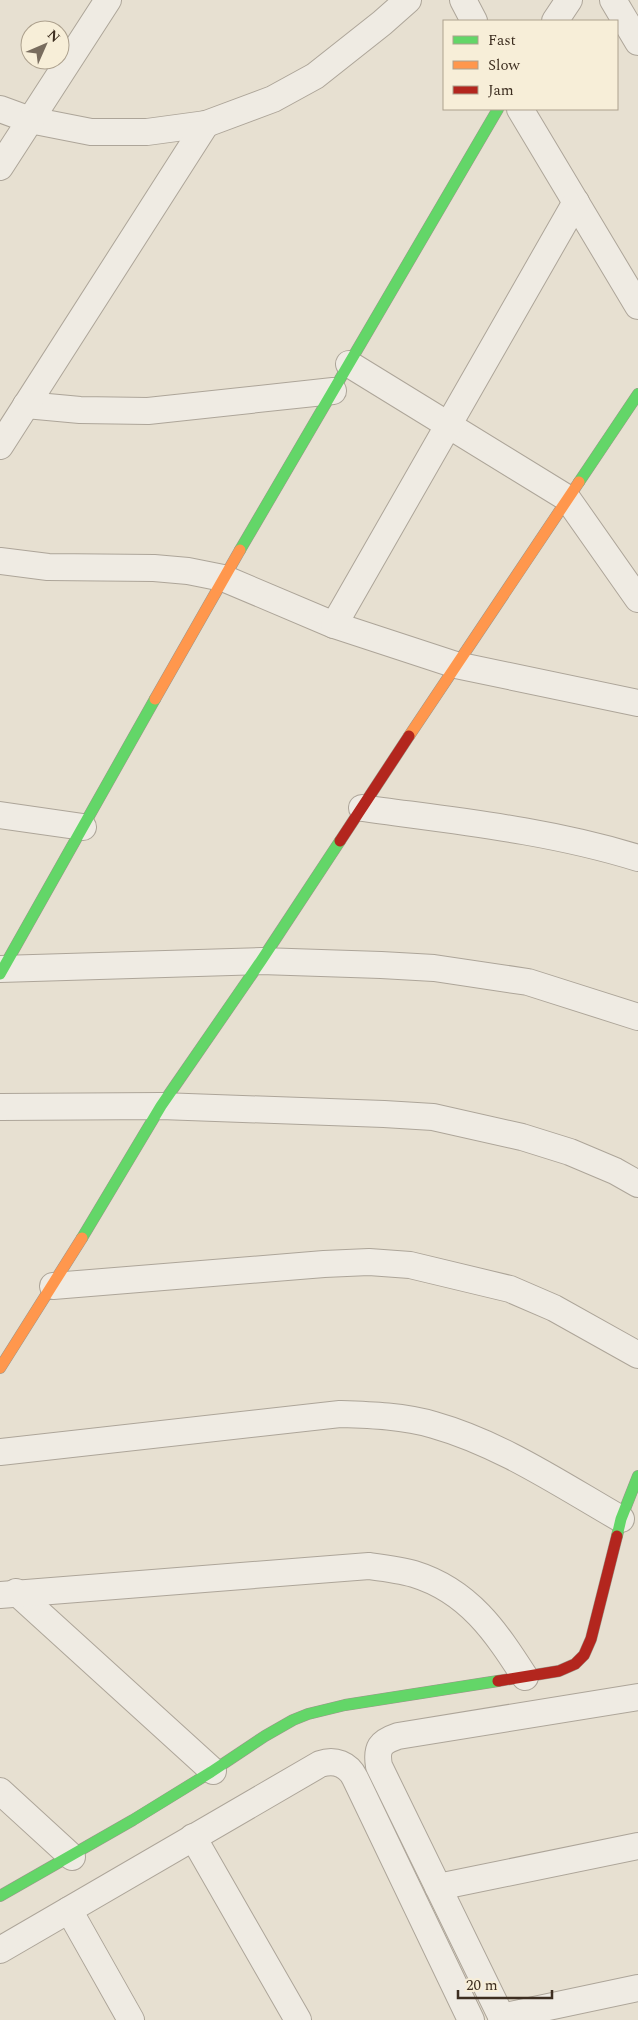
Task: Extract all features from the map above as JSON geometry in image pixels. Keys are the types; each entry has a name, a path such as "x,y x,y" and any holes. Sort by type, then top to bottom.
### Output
{"street":[{"path":"0,167 108,0"},
{"path":"0,109 30,120 91,132 147,132 206,124 273,99 316,76 408,0"},
{"path":"464,0 474,20"},
{"path":"556,20 569,0"},
{"path":"613,0 638,42"},
{"path":"1,970 223,578 497,110"},
{"path":"521,110 638,306"},
{"path":"0,446 206,124"},
{"path":"334,625 576,202"},
{"path":"349,364 567,498 638,598"},
{"path":"26,405 80,410 148,411 333,391"},
{"path":"0,1368 53,1286 161,1106 261,961 567,498 638,394"},
{"path":"0,560 48,567 154,568 188,571 223,578 334,625 456,665 638,703"},
{"path":"362,808 518,830 600,847 638,858"},
{"path":"0,814 84,826"},
{"path":"1,970 261,961 381,964 480,974 528,982 638,1018"},
{"path":"0,1107 161,1106 433,1117 522,1137 570,1152 615,1171 638,1184"},
{"path":"53,1286 324,1264 369,1262 410,1265 510,1289 554,1308 638,1355"},
{"path":"0,1452 340,1414 387,1416 433,1424 478,1440 519,1461 620,1519"},
{"path":"0,1896 72,1857 213,1771 267,1734 320,1711 356,1703 525,1677 566,1668 581,1659 594,1633 595,1621 620,1519 638,1476"},
{"path":"8,1593 368,1566 393,1569 435,1582 467,1604 499,1636 525,1677"},
{"path":"8,1593 213,1771"},
{"path":"638,1697 398,1736 387,1740 381,1745 377,1755 378,1766 502,2018 638,1988"},
{"path":"0,1950 320,1764 333,1761 346,1766 355,1778 471,2020"},
{"path":"0,1791 72,1857"},
{"path":"193,1838 298,2020"},
{"path":"438,1887 638,1846"},
{"path":"69,1910 131,2020"}],"traffic: fast":[{"path":"240,550 497,110"},
{"path":"579,482 638,394"},
{"path":"0,974 155,699"},
{"path":"82,1238 161,1106 261,961 340,841"},
{"path":"617,1536 621,1519 638,1476"},
{"path":"0,1896 133,1820 293,1720 308,1714 345,1705 498,1681"}],"traffic: slow":[{"path":"409,736 579,482"},
{"path":"155,699 240,550"},
{"path":"0,1368 82,1238"}],"traffic: jam":[{"path":"340,841 409,736"},
{"path":"498,1681 559,1671 575,1664 584,1655 591,1639 617,1536"}]}
